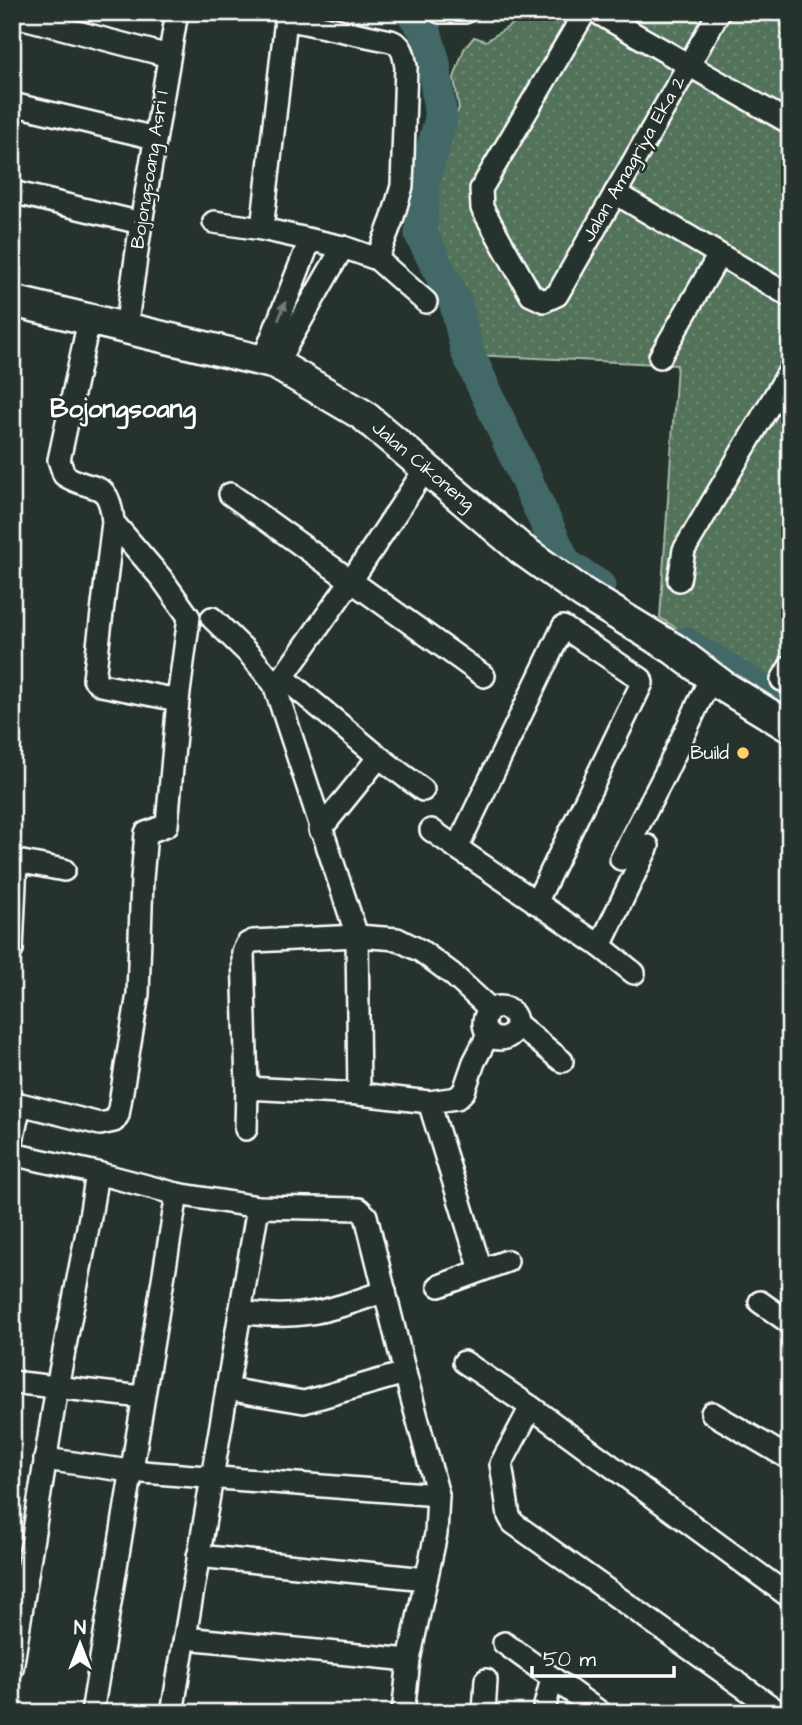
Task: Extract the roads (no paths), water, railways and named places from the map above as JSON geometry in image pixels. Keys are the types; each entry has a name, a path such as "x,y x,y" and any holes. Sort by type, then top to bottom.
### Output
{"street":[{"name":"Bojongsoang Asri 1","path":"126,329 177,12"},
{"path":"440,12 466,12"},
{"name":"Jalan Amagriya Eka 2","path":"585,12 481,189 482,208 531,295 544,301 557,295 719,12"},
{"path":"596,12 790,123"},
{"path":"12,15 169,56"},
{"path":"262,229 286,16 391,41 398,43 402,49 406,67 402,186 393,220 377,259"},
{"path":"12,104 155,138"},
{"path":"12,192 141,223"},
{"path":"615,193 790,296"},
{"path":"214,222 262,229 343,247 377,259 426,302"},
{"path":"270,362 310,240"},
{"path":"270,362 343,247"},
{"path":"660,357 719,255"},
{"name":"Jalan Cikoneng","path":"13,307 89,320 270,362 363,415 521,549 584,594 674,649 711,677 790,727"},
{"path":"89,320 59,460 64,475 104,491 109,496 113,522 94,680 101,685 178,700"},
{"path":"679,580 684,550 790,370"},
{"path":"278,681 351,581 426,468"},
{"path":"229,494 484,676"},
{"path":"12,1142 16,1103 100,1124 114,1121 118,1115 138,994 142,867 146,833 167,825 178,700 189,617 162,579 113,522"},
{"path":"457,848 563,627 584,594"},
{"path":"212,618 278,681 423,790"},
{"path":"536,903 642,683 640,679 563,627"},
{"path":"621,859 711,677"},
{"path":"278,681 320,830 357,936 359,1094"},
{"path":"320,830 379,757"},
{"path":"431,830 600,946 634,973"},
{"path":"600,946 648,846"},
{"path":"12,950 14,861 64,870"},
{"path":"246,1129 243,952 247,944 253,941 357,936 397,939 421,951 452,974 491,1009"},
{"path":"491,1009 505,1007 511,1011 516,1024 562,1061"},
{"path":"491,1009 483,1022 488,1035 495,1039 509,1037 516,1024"},
{"path":"247,1088 359,1094 429,1102 457,1098 464,1091 474,1062 488,1035"},
{"path":"429,1102 481,1270"},
{"path":"12,1154 97,1172 177,1194 258,1207 359,1209 366,1216 438,1495 436,1534 409,1660 403,1713"},
{"path":"12,1669 57,1387 97,1172"},
{"path":"92,1713 177,1194"},
{"path":"172,1713 258,1207"},
{"path":"439,1286 507,1261"},
{"path":"240,1312 267,1316 314,1314 385,1291"},
{"path":"760,1302 790,1323"},
{"path":"464,1362 531,1407 790,1597"},
{"path":"227,1389 304,1402 405,1373"},
{"path":"12,1382 142,1397"},
{"path":"531,1407 501,1464 509,1516 513,1523 777,1710"},
{"path":"712,1413 790,1460"},
{"path":"45,1459 130,1471 438,1495"},
{"path":"198,1556 426,1578"},
{"path":"185,1638 409,1660"},
{"path":"504,1643 601,1713"},
{"path":"543,1713 552,1678"},
{"path":"484,1713 486,1680"}],"waterway":[{"path":"412,12 424,28 434,63 441,119 423,183 421,234 456,304 467,351 565,564 599,586"},
{"path":"684,643 790,708"}],"place":[{"name":"Build","path":"743,753"}],"district":[{"name":"Bojongsoang","path":"123,409"}]}
